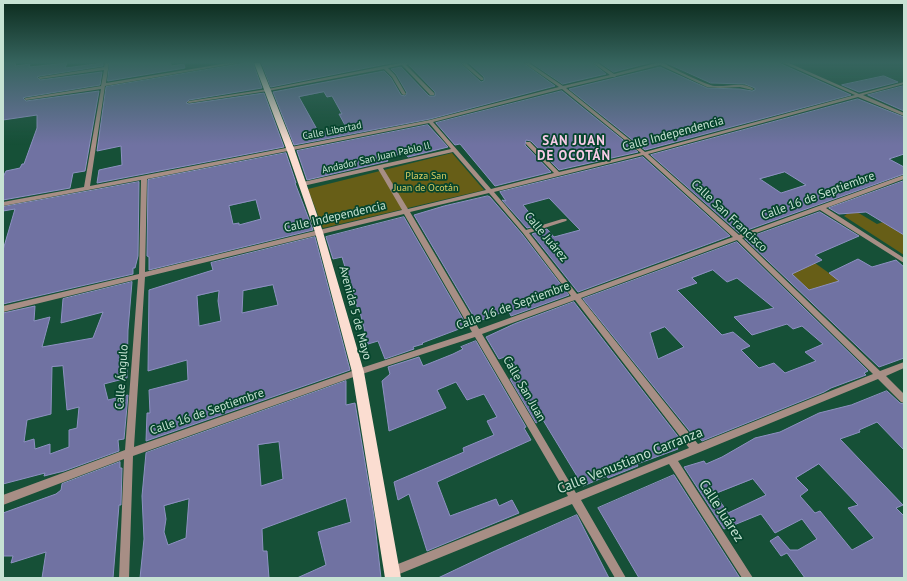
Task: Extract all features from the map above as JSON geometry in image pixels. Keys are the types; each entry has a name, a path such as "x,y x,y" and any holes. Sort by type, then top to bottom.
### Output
{"main road":[{"name":"Avenida 5 de Mayo","path":"268,90 319,232 358,372 392,575"}],"street":[{"path":"26,98 77,90"},
{"path":"87,188 103,90"},
{"path":"189,102 267,90"},
{"path":"402,90 404,94"},
{"path":"429,90 432,94"},
{"name":"Calle Libertad","path":"3,204 430,122 555,90"},
{"name":"Calle San Francisco","path":"566,90 644,153 739,239 904,399"},
{"path":"845,90 904,115"},
{"name":"Calle Independencia","path":"3,309 644,153 879,90"},
{"name":"Calle Juárez","path":"430,122 525,232 577,296 696,449"},
{"path":"528,143 558,174"},
{"name":"Andador San Juan Pablo ll","path":"303,184 454,150"},
{"name":"Calle San Juan","path":"380,167 620,578"},
{"name":"Calle 16 de Septiembre","path":"3,500 129,453 358,372 477,333 739,239 904,177"},
{"name":"Calle Ángulo","path":"124,578 129,453 142,274 144,178"},
{"path":"822,208 904,261"},
{"path":"525,232 564,220"},
{"name":"Calle Venustiano Carranza","path":"392,575 574,498 904,365"},
{"name":"Calle Juárez","path":"671,459 748,578"}],"green space":[{"name":"Plaza San Juan de Ocotán","path":"452,153 484,190 323,228 308,189"},
{"path":"857,212 877,224 883,222 904,235 904,255 844,216"},
{"path":"815,263 840,281 809,290 787,269 809,266"}],"building":[{"path":"3,90 68,90 23,98 26,101 99,91 85,171 73,173 70,188 3,200 3,177 6,171 20,168 22,164 24,164 37,128 37,115 3,120"},
{"path":"106,90 249,90 189,100 186,103 189,104 264,93 284,147 97,183 99,170 122,165 121,146 97,151"},
{"path":"283,90 398,90 401,95 405,96 407,93 405,90 423,90 429,96 435,96 433,90 539,90 430,119 294,145 273,92","holes":["324,92 327,97 332,96 342,114 339,114 346,127 319,133 299,97"]},
{"path":"570,90 747,90 840,90 851,95 645,150"},
{"path":"854,90 866,90 859,92"},
{"path":"888,90 904,90 904,111 868,95"},
{"path":"562,91 638,152 559,170 531,141 526,140 525,145 551,172 495,186 460,144 455,145 436,123"},
{"path":"858,99 904,117 904,154 889,159 904,167 904,174 739,233 651,155","holes":["785,172 806,185 781,193 760,179"]},
{"path":"428,125 448,147 408,157 404,153 386,158 388,161 307,180 297,151"},
{"path":"286,153 295,183 313,230 149,270 149,257 147,256 148,180","holes":["256,200 261,219 239,225 239,223 233,224 229,206"]},
{"path":"643,157 730,236 578,292 532,234 547,229 554,237 580,230 549,198 523,205 539,225 527,228 502,200 506,201 500,192"},
{"path":"904,181 904,235 866,212 839,214 829,208"},
{"path":"139,182 138,256 135,268 133,268 133,274 3,304 3,250 15,209 3,211 3,207"},
{"path":"488,196 522,234 569,295 511,316 508,310 477,322 414,215 444,206"},
{"path":"820,212 859,236 815,255 822,260 792,274 809,290 839,281 829,273 858,259 872,267 896,260 904,267 904,358 879,367 745,239"},
{"path":"404,217 467,326 422,343 423,344 413,347 414,349 385,359 378,341 368,344 360,312 359,313 342,257 333,259 326,237"},
{"path":"315,237 350,370 146,441 147,413 150,413 149,390 188,380 187,360 148,371 149,290 213,270 211,263","holes":["273,285 278,305 242,313 243,291","219,291 218,301 221,321 199,326 197,296"]},
{"path":"737,242 868,371 864,373 866,375 702,441 695,433 692,434 583,299","holes":["713,270 727,282 737,278 774,308 734,317 752,335 787,324 793,329 802,326 823,344 805,352 816,361 785,373 774,363 759,368 741,350 750,346 733,332 722,335 677,290 697,283 692,278","665,327 684,347 658,359 650,333"]},
{"path":"132,282 128,330 127,378 104,384 108,400 128,395 124,439 118,440 119,451 64,471 44,476 45,473 3,484 3,313 35,306 34,321 50,317 42,347 93,338 103,312 61,323 63,299","holes":["63,366 67,410 79,407 77,428 69,430 69,447 50,454 50,444 35,449 34,439 24,442 27,420 51,414 52,367"]},
{"path":"574,302 680,439 672,442 678,449 637,464 638,466 608,478 607,476 583,486 543,420 536,423 510,379 519,375 507,356 499,359 486,337 514,324"},
{"path":"476,341 526,427 524,428 531,440 437,482 450,516 496,499 499,506 512,500 519,513 427,551 409,494 398,500 394,482 464,452 463,448 494,435 487,421 497,417 484,394 467,400 456,382 437,390 446,408 389,431 382,381 390,374 388,367 419,357 423,366 453,354 463,349 461,347"},
{"path":"346,381 346,405 355,403 374,516 381,578 297,578 326,565 318,532 351,522 346,498 262,529 263,551 267,551 269,578 140,578 144,539 142,496 146,453","holes":["279,442 283,479 261,486 258,445","189,499 186,538 168,545 164,532 166,519 164,506"]},
{"path":"887,391 900,403 904,404 904,450 877,422 859,430 860,432 840,439 903,505 896,508 904,516 904,578 805,578 787,553 781,556 770,541 778,536 790,550 798,550 817,539 802,519 775,533 761,514 724,529 684,467 704,461 706,464 722,457 755,438 780,432 819,413 851,405","holes":["819,464 858,505 848,508 874,538 852,550 820,511 815,513 800,496 808,490 796,478","753,479 766,495 728,513 715,494"]},
{"path":"120,462 120,468 122,468 121,505 119,505 113,578 42,578 46,552 11,563 13,556 3,556 3,513 56,494 61,490 62,484"},
{"path":"674,475 740,578 639,578 598,508"},
{"path":"577,515 609,578 438,578 495,551"}],"district":[{"name":"SAN JUAN DE OCOTÁN","path":"574,148"}]}
